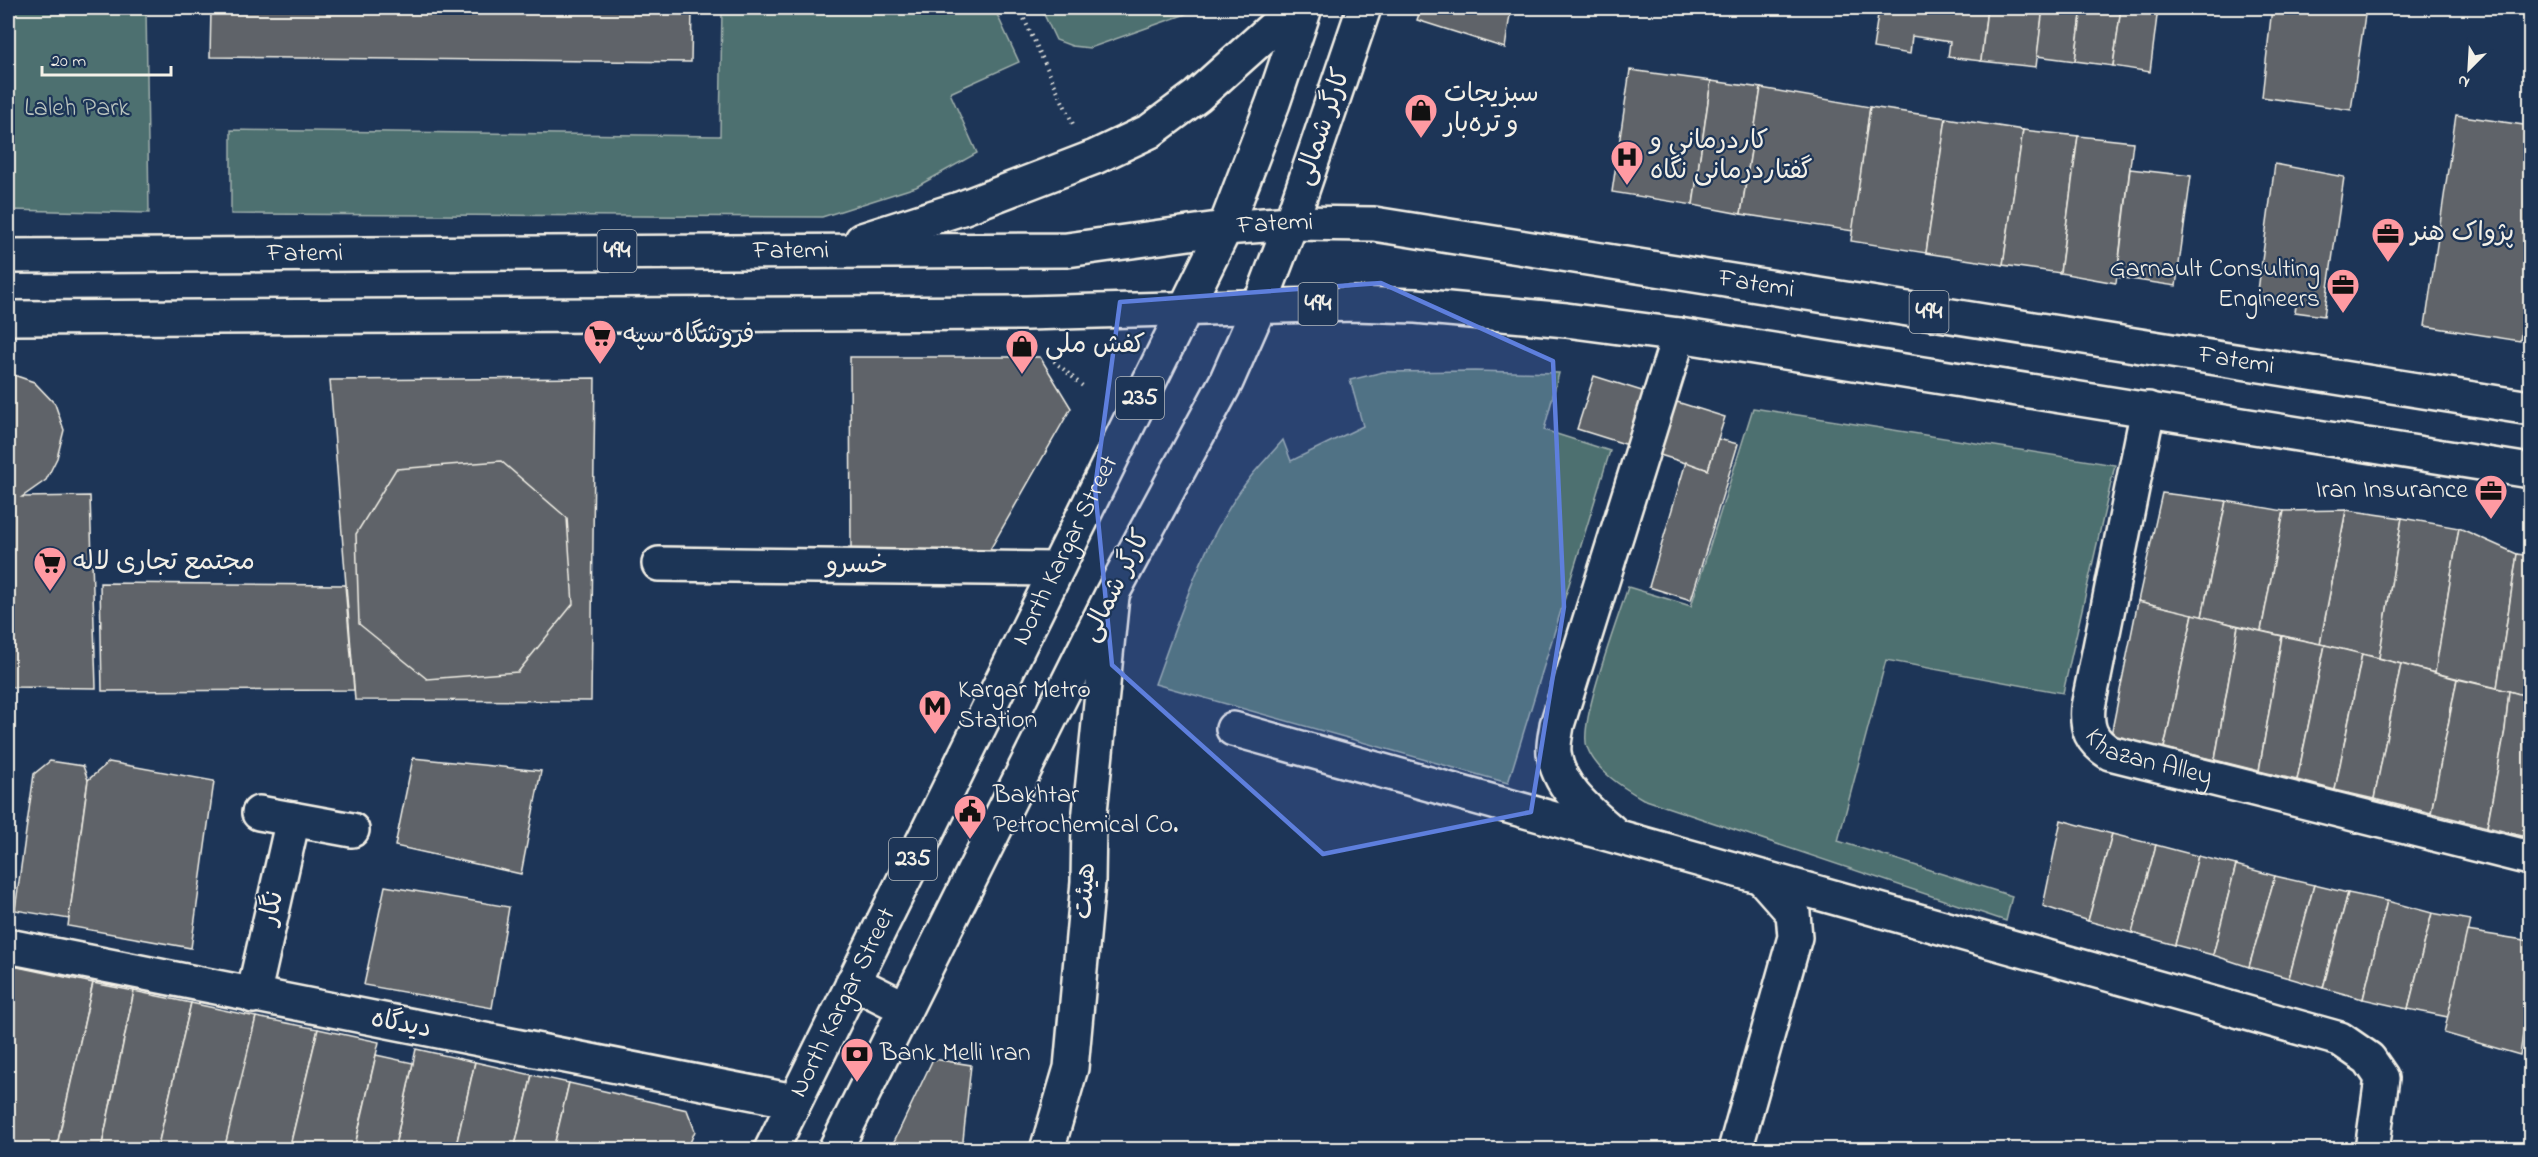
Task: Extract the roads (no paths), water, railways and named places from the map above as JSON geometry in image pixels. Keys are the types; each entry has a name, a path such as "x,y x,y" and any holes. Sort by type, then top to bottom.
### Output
{"main road":[{"path":"833,250 962,208 1095,157 1150,131 1191,101 1295,8"},
{"name":"North Kargar Street","path":"771,1149 1225,228 1274,103 1305,8"},
{"name":"کارگر شمالی","path":"835,1149 1112,594 1226,382 1259,307 1291,223 1364,8"},
{"name":"Fatemi","path":"8,256 1067,250 1225,228 1291,223 1374,224 2530,408"},
{"name":"494","path":"8,318 1026,314 1354,304 1416,306 1566,320 1679,335 2530,471"},
{"path":"1617,837 1582,806 1571,792 1554,753 1557,725 1679,335"},
{"name":"Khazan Alley","path":"2148,409 2088,707 2087,721 2097,745 2110,753 2530,858"},
{"name":"خسرو","path":"659,564 1055,569"},
{"name":"هیئت","path":"1047,1149 1071,1068 1087,891 1089,821 1112,594"},
{"path":"1233,729 2340,1040 2369,1059 2382,1078 2372,1149"},
{"path":"259,813 352,830"},
{"name":"نگار","path":"253,996 293,819"},
{"path":"1735,1149 1795,938 1793,913 1762,878"},
{"name":"دیدگاه","path":"8,946 794,1101"},
{"path":"853,982 904,1008"}],"place":[{"name":"سبزیجات و تره‌بار","path":"1421,139"},
{"name":"کاردرمانی و گفتاردرمانی نگاه","path":"1627,186"},
{"name":"پژواک هنر","path":"2388,263"},
{"name":"Garnault Consulting Engineers","path":"2343,314"},
{"name":"فروشگاه سپه","path":"600,365"},
{"name":"کفش ملی","path":"1022,375"},
{"name":"Iran Insurance","path":"2491,520"},
{"name":"مجتمع تجاری لاله","path":"50,592"},
{"name":"Kargar Metro Station","path":"935,735"},
{"name":"Bakhtar Petrochemical Co.","path":"970,840"},
{"name":"Bank Melli Iran","path":"857,1083"}],"park label":[{"name":"Laleh Park","path":"77,109"}]}
